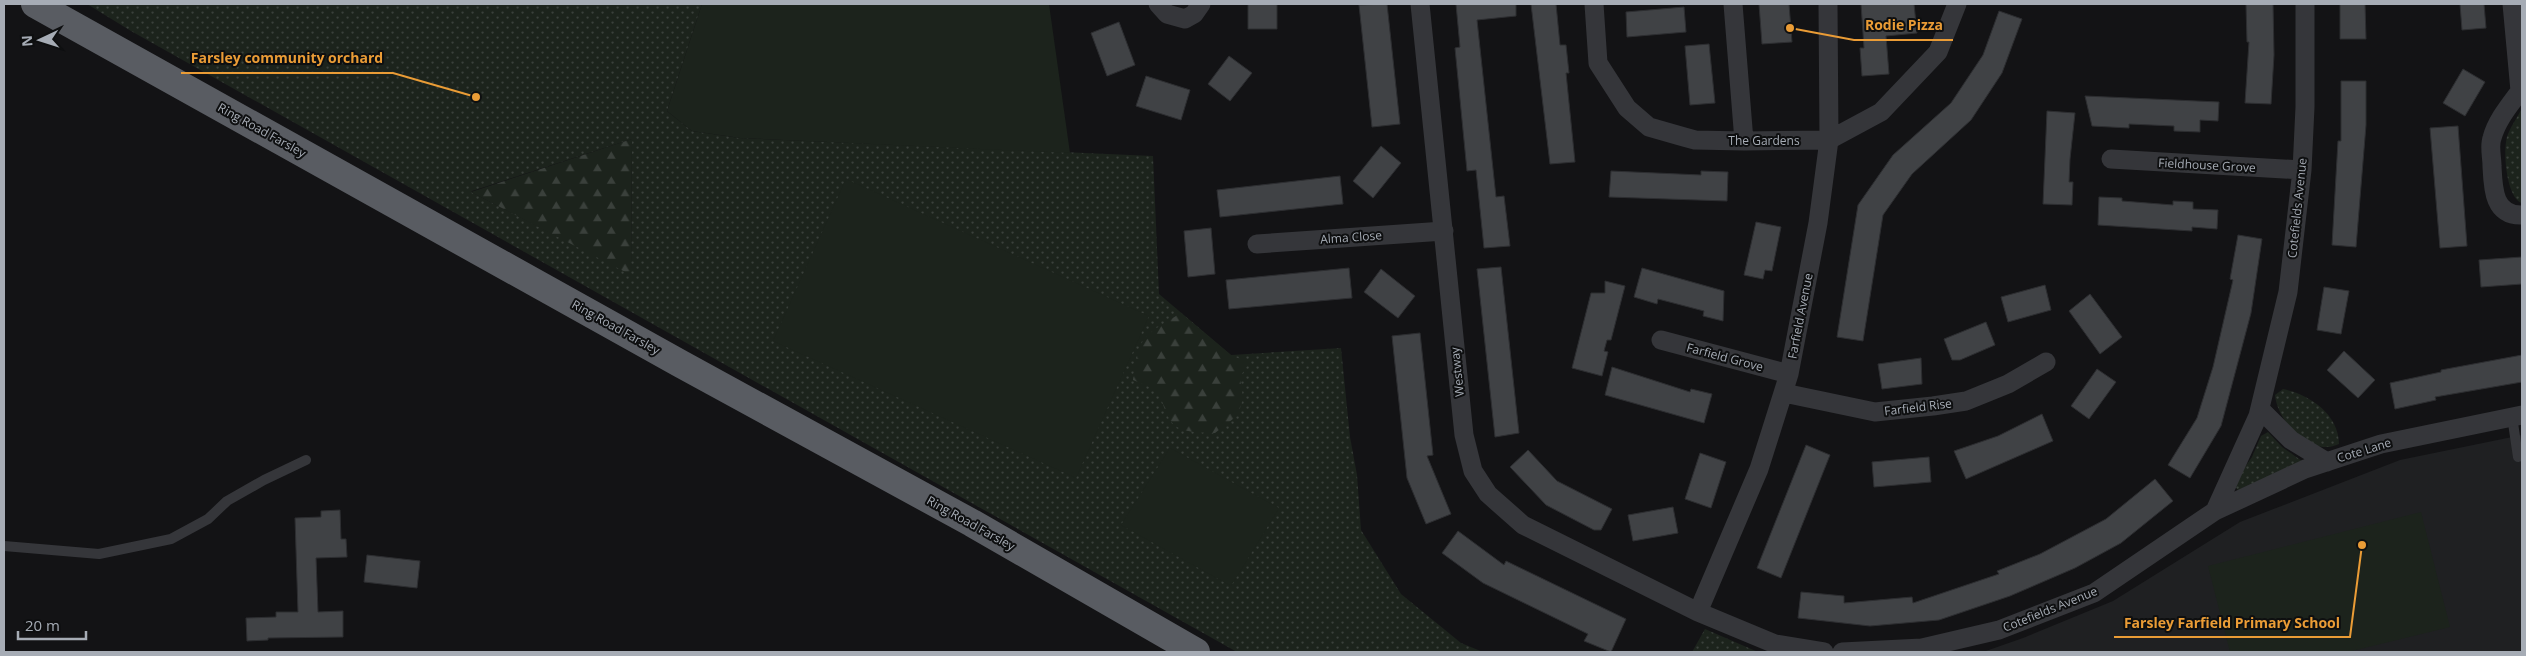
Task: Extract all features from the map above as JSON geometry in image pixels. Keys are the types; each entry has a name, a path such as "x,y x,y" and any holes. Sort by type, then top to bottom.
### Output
{"highway":[{"name":"Ring Road Farsley","path":"35,4 972,523 1196,652"}],"street":[{"path":"1158,4 1166,14 1185,19 1194,14 1201,4"},
{"name":"Westway","path":"1420,4 1464,435 1473,471 1488,494 1523,525 1698,612"},
{"name":"The Gardens","path":"1594,4 1598,62 1627,108 1649,127 1684,137 1695,140 1744,141 1828,140 1881,112 1938,52 1956,12 1957,4"},
{"path":"1733,4 1744,141"},
{"name":"Farfield Avenue","path":"1698,612 1759,470 1789,374 1818,223 1828,140 1828,4"},
{"name":"Cotefields Avenue","path":"1842,652 1922,648 1999,630 2094,593 2215,511 2260,409 2288,292 2302,170 2305,107 2305,4"},
{"path":"2512,4 2521,92 2497,123 2491,140 2494,190 2498,204 2506,212 2522,215"},
{"name":"Fieldhouse Grove","path":"2111,159 2302,170"},
{"name":"Alma Close","path":"1258,244 1444,231"},
{"name":"Farfield Grove","path":"1661,340 1789,374"},
{"name":"Farfield Rise","path":"1784,392 1875,412 1933,406 1966,401 2008,384 2046,362"},
{"path":"2260,409 2291,440 2327,462"},
{"name":"Cote Lane","path":"2215,511 2305,469 2381,444 2517,416"},
{"path":"1698,612 1775,644 1824,652"}],"lane":[{"path":"2517,416 2518,457 2522,456"},
{"path":"4,546 99,554 171,539 208,519 227,501 264,480 306,460"}],"shaded area":[{"path":"2522,435 2522,652 1983,652 2023,638 2113,601 2240,522 2400,460"}],"green space":[{"path":"87,4 702,4 667,111 692,131 740,138 1153,156 1159,294 1231,355 1341,348 1350,437 1357,475 1361,530 1401,594 1461,643 1483,652 1237,652 131,31","holes":["632,139 631,274 471,192"]},
{"path":"702,4 1049,4 1070,153 740,138 692,131 667,111"},
{"path":"2521,110 2522,203 2512,192 2509,183 2505,150 2508,134"},
{"path":"632,139 631,275 471,192"},
{"path":"846,179 1149,316 1076,478 773,341"},
{"path":"1181,313 1231,355 1249,363 1240,377 1243,398 1238,415 1215,433 1191,432 1176,426 1167,414 1159,391 1133,380 1138,353 1145,338 1151,332"},
{"path":"2283,389 2303,395 2321,407 2334,423 2338,433 2339,444 2328,447 2317,446 2307,442 2297,434 2282,416 2277,405 2275,395"},
{"path":"2268,432 2282,447 2302,461 2239,491 2235,487 2237,478 2252,457 2261,436"},
{"path":"1170,448 1279,508 1231,586 1121,525"},
{"path":"2421,512 2450,627 2348,652 2230,652 2208,566"},
{"path":"1705,629 1758,652 1692,652"}],"building":[{"path":"1248,4 1277,4 1277,29 1248,29"},
{"path":"1387,4 1400,124 1372,127 1359,5"},
{"path":"1456,4 1516,4 1516,16 1477,20 1496,197 1504,196 1510,246 1484,248 1476,170 1467,171 1455,48 1460,47"},
{"path":"1531,4 1556,4 1560,45 1566,45 1569,73 1566,73 1575,162 1550,164"},
{"path":"1759,4 1789,4 1792,42 1762,44"},
{"path":"1861,4 1914,4 1917,33 1886,36 1889,74 1862,76 1860,48 1864,48"},
{"path":"2246,4 2273,4 2274,55 2271,104 2245,103 2249,42 2247,42"},
{"path":"2340,4 2365,4 2366,39 2340,39"},
{"path":"2460,4 2484,4 2486,28 2462,30"},
{"path":"1684,7 1686,32 1627,37 1626,12"},
{"path":"1999,11 2022,19 2002,73 1971,120 1912,174 1883,215 1863,341 1837,337 1858,205 1893,155 1951,103 1983,55"},
{"path":"1119,22 1135,65 1107,76 1091,33"},
{"path":"1709,44 1715,103 1690,105 1685,46"},
{"path":"1229,56 1252,73 1230,101 1208,84"},
{"path":"2463,69 2485,82 2465,116 2443,103"},
{"path":"1146,76 1190,90 1181,120 1136,106"},
{"path":"2341,81 2366,81 2366,125 2356,247 2332,245 2338,141 2341,141"},
{"path":"2085,96 2219,102 2218,121 2200,120 2200,132 2174,131 2174,126 2129,124 2129,128 2092,126"},
{"path":"2047,111 2075,113 2069,182 2073,182 2072,205 2043,204"},
{"path":"2458,126 2467,246 2440,248 2430,128"},
{"path":"1381,146 1401,163 1373,198 1353,181"},
{"path":"1611,171 1701,175 1701,171 1728,172 1727,201 1609,197"},
{"path":"1340,176 1343,204 1220,217 1217,190"},
{"path":"2099,197 2122,198 2122,201 2173,205 2173,201 2193,202 2193,209 2218,210 2217,229 2192,227 2192,231 2098,225"},
{"path":"1756,222 1781,227 1772,271 1765,270 1763,279 1744,275"},
{"path":"1211,228 1215,274 1188,277 1184,231"},
{"path":"2238,235 2262,239 2251,313 2221,426 2190,478 2168,465 2197,418 2213,367 2233,280 2230,279"},
{"path":"2522,257 2522,284 2481,287 2479,260"},
{"path":"1501,267 1519,433 1495,437 1477,269"},
{"path":"1349,268 1352,298 1229,309 1226,280"},
{"path":"1642,268 1724,291 1723,321 1703,316 1704,311 1658,299 1657,304 1634,297"},
{"path":"1381,269 1415,296 1398,318 1364,292"},
{"path":"1605,281 1625,286 1611,340 1607,340 1604,351 1608,352 1602,376 1572,368 1591,293 1605,293"},
{"path":"2045,285 2051,310 2008,322 2001,297"},
{"path":"2324,287 2349,291 2341,334 2317,330"},
{"path":"2090,294 2122,337 2100,354 2069,311"},
{"path":"1986,322 1995,345 1960,360 1952,360 1944,339"},
{"path":"1420,333 1433,455 1427,456 1451,514 1426,524 1407,478 1392,336"},
{"path":"2344,351 2375,380 2358,398 2327,370"},
{"path":"2522,355 2522,382 2435,397 2436,400 2395,409 2390,383 2441,372 2441,370"},
{"path":"1921,358 1922,384 1882,389 1878,364"},
{"path":"1612,367 1690,392 1691,389 1712,394 1704,423 1605,395"},
{"path":"2097,369 2116,382 2089,419 2071,406"},
{"path":"2042,414 2053,441 1966,479 1954,451 1998,436"},
{"path":"1806,445 1830,455 1781,578 1757,568"},
{"path":"1528,450 1557,481 1612,509 1601,530 1594,530 1546,505 1510,467"},
{"path":"1700,453 1726,462 1711,508 1685,499"},
{"path":"1929,457 1931,482 1874,487 1872,462"},
{"path":"2155,479 2173,501 2121,543 2075,568 2010,596 1939,620 1870,626 1798,618 1801,592 1844,596 1844,603 1912,597 1913,603 1999,574 1997,571 2040,554 2106,519"},
{"path":"1673,507 1678,533 1633,541 1628,515"},
{"path":"340,510 341,539 346,539 347,557 316,558 318,612 343,611 343,637 268,638 268,640 247,641 246,618 276,617 276,612 298,612 295,518 321,517 321,511"},
{"path":"1458,531 1504,565 1506,561 1626,619 1611,652 1584,641 1588,634 1483,583 1442,553"},
{"path":"367,555 420,561 417,588 364,582"}],"place":[{"name":"Rodie Pizza","path":"1790,28"},
{"name":"Farsley community orchard","path":"476,97"},
{"name":"Farsley Farfield Primary School","path":"2362,545"}]}
